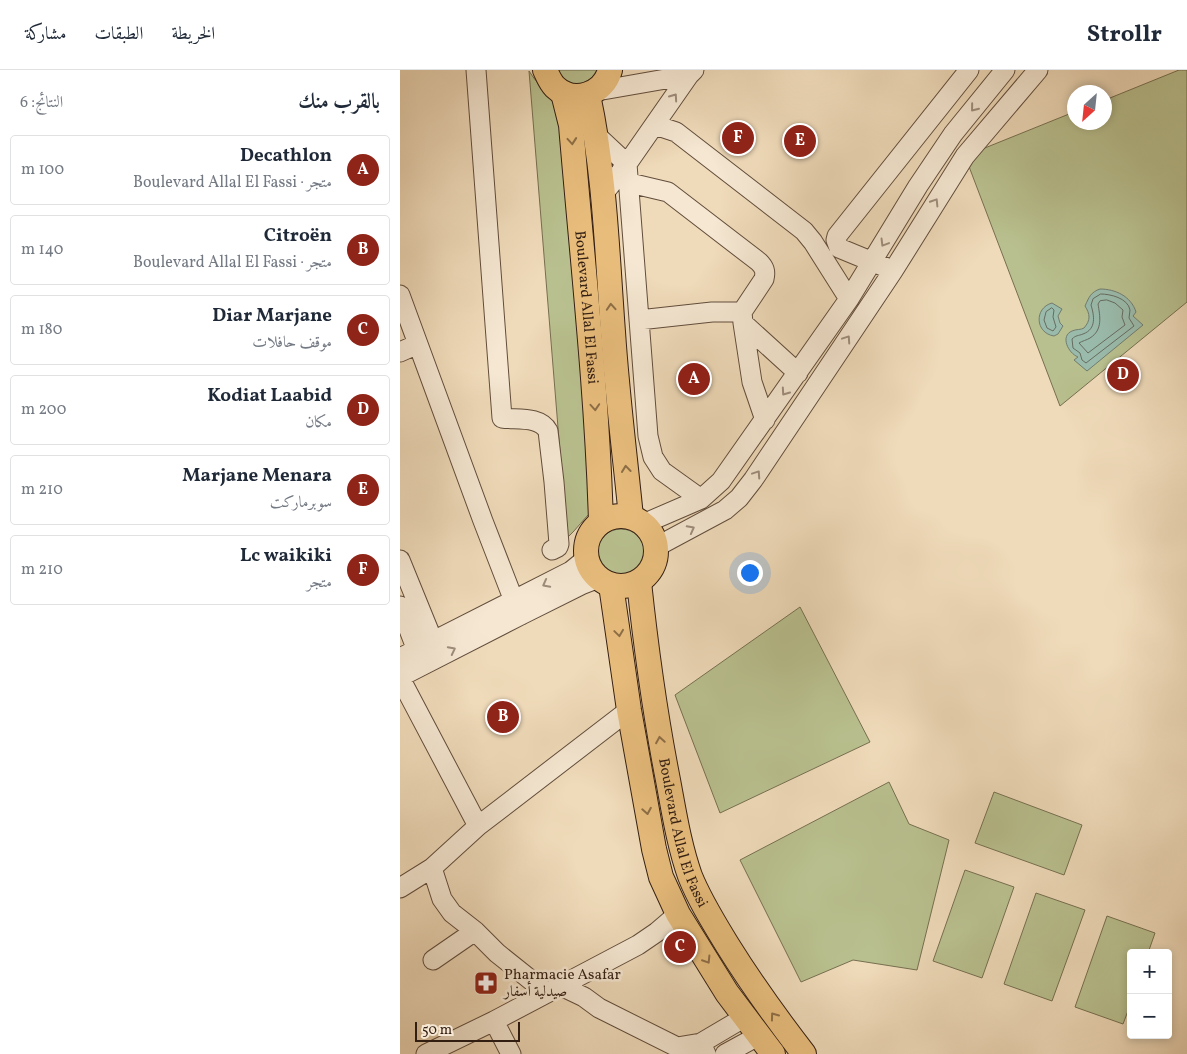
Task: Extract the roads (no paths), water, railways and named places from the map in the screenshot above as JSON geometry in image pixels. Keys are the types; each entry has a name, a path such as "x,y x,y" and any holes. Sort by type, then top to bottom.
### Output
{"main road":[{"path":"544,70 555,87 563,93 576,96 593,93 605,82 610,70"},
{"name":"Boulevard Allal El Fassi","path":"563,93 571,125 573,144 600,476 601,522"},
{"name":"Boulevard Allal El Fassi","path":"593,93 596,135 604,193 618,387 637,521"},
{"path":"621,516 637,521 654,538 656,558 653,567 647,576 630,585 605,582 591,569 587,558 586,548 589,538 601,522 611,518 621,516"},
{"name":"Boulevard Allal El Fassi","path":"605,582 654,849 661,877 678,914 727,993 773,1054"},
{"name":"Boulevard Allal El Fassi","path":"638,582 650,676 663,755 675,817 690,875 702,902 735,957 775,1017 804,1054"}],"street":[{"path":"476,70 502,418 538,421 544,424 548,431 559,544 558,547 552,550"},
{"path":"892,271 840,248 836,240 838,233 969,70"},
{"path":"637,521 701,500 721,481 850,300 918,186 952,134 1005,70"},
{"path":"656,547 725,510 739,498 753,480 892,271 965,156 1038,70"},
{"path":"593,93 692,72"},
{"path":"604,193 628,174 655,125 692,72"},
{"path":"655,125 676,132 804,231 814,242 850,300"},
{"path":"596,135 628,174 668,192 764,267 764,278 743,317 752,382 765,420"},
{"path":"628,174 648,436 654,457 662,471 701,500"},
{"path":"400,295 517,608"},
{"path":"640,320 712,312 743,317 798,373"},
{"path":"400,352 418,344"},
{"path":"618,387 642,370"},
{"path":"409,661 517,608 587,558"},
{"path":"400,560 409,661"},
{"path":"409,661 517,608 581,586 605,582"},
{"path":"400,606 409,661 478,826"},
{"path":"400,888 432,868 478,826 629,710"},
{"path":"432,868 438,890 452,913 475,930 497,952 554,989 584,997 599,1008 677,1047 703,1049 752,1027"},
{"path":"426,1054 494,1021 638,945 678,914"},
{"path":"433,960 475,930"},
{"path":"494,1021 511,1054"},
{"path":"725,1054 752,1027"}],"water":[{"path":"1100,289 1122,294 1134,306 1136,312 1133,316 1143,325 1087,371 1074,360 1078,357 1071,352 1066,337 1072,331 1084,328 1089,317 1085,306 1091,295"},
{"path":"1052,303 1062,309 1058,316 1063,326 1058,334 1054,336 1043,330 1039,320 1042,310"}],"place":[{"name":"Lc waikiki","path":"738,138"},
{"name":"Marjane Menara","path":"800,141"},
{"name":"Kodiat Laabid","path":"1123,375"},
{"name":"Decathlon","path":"694,379"},
{"name":"Citroën","path":"503,717"},
{"name":"Diar Marjane","path":"680,947"},
{"name":"Pharmacie Asafar صيدلية أسفار","path":"486,983"}]}
